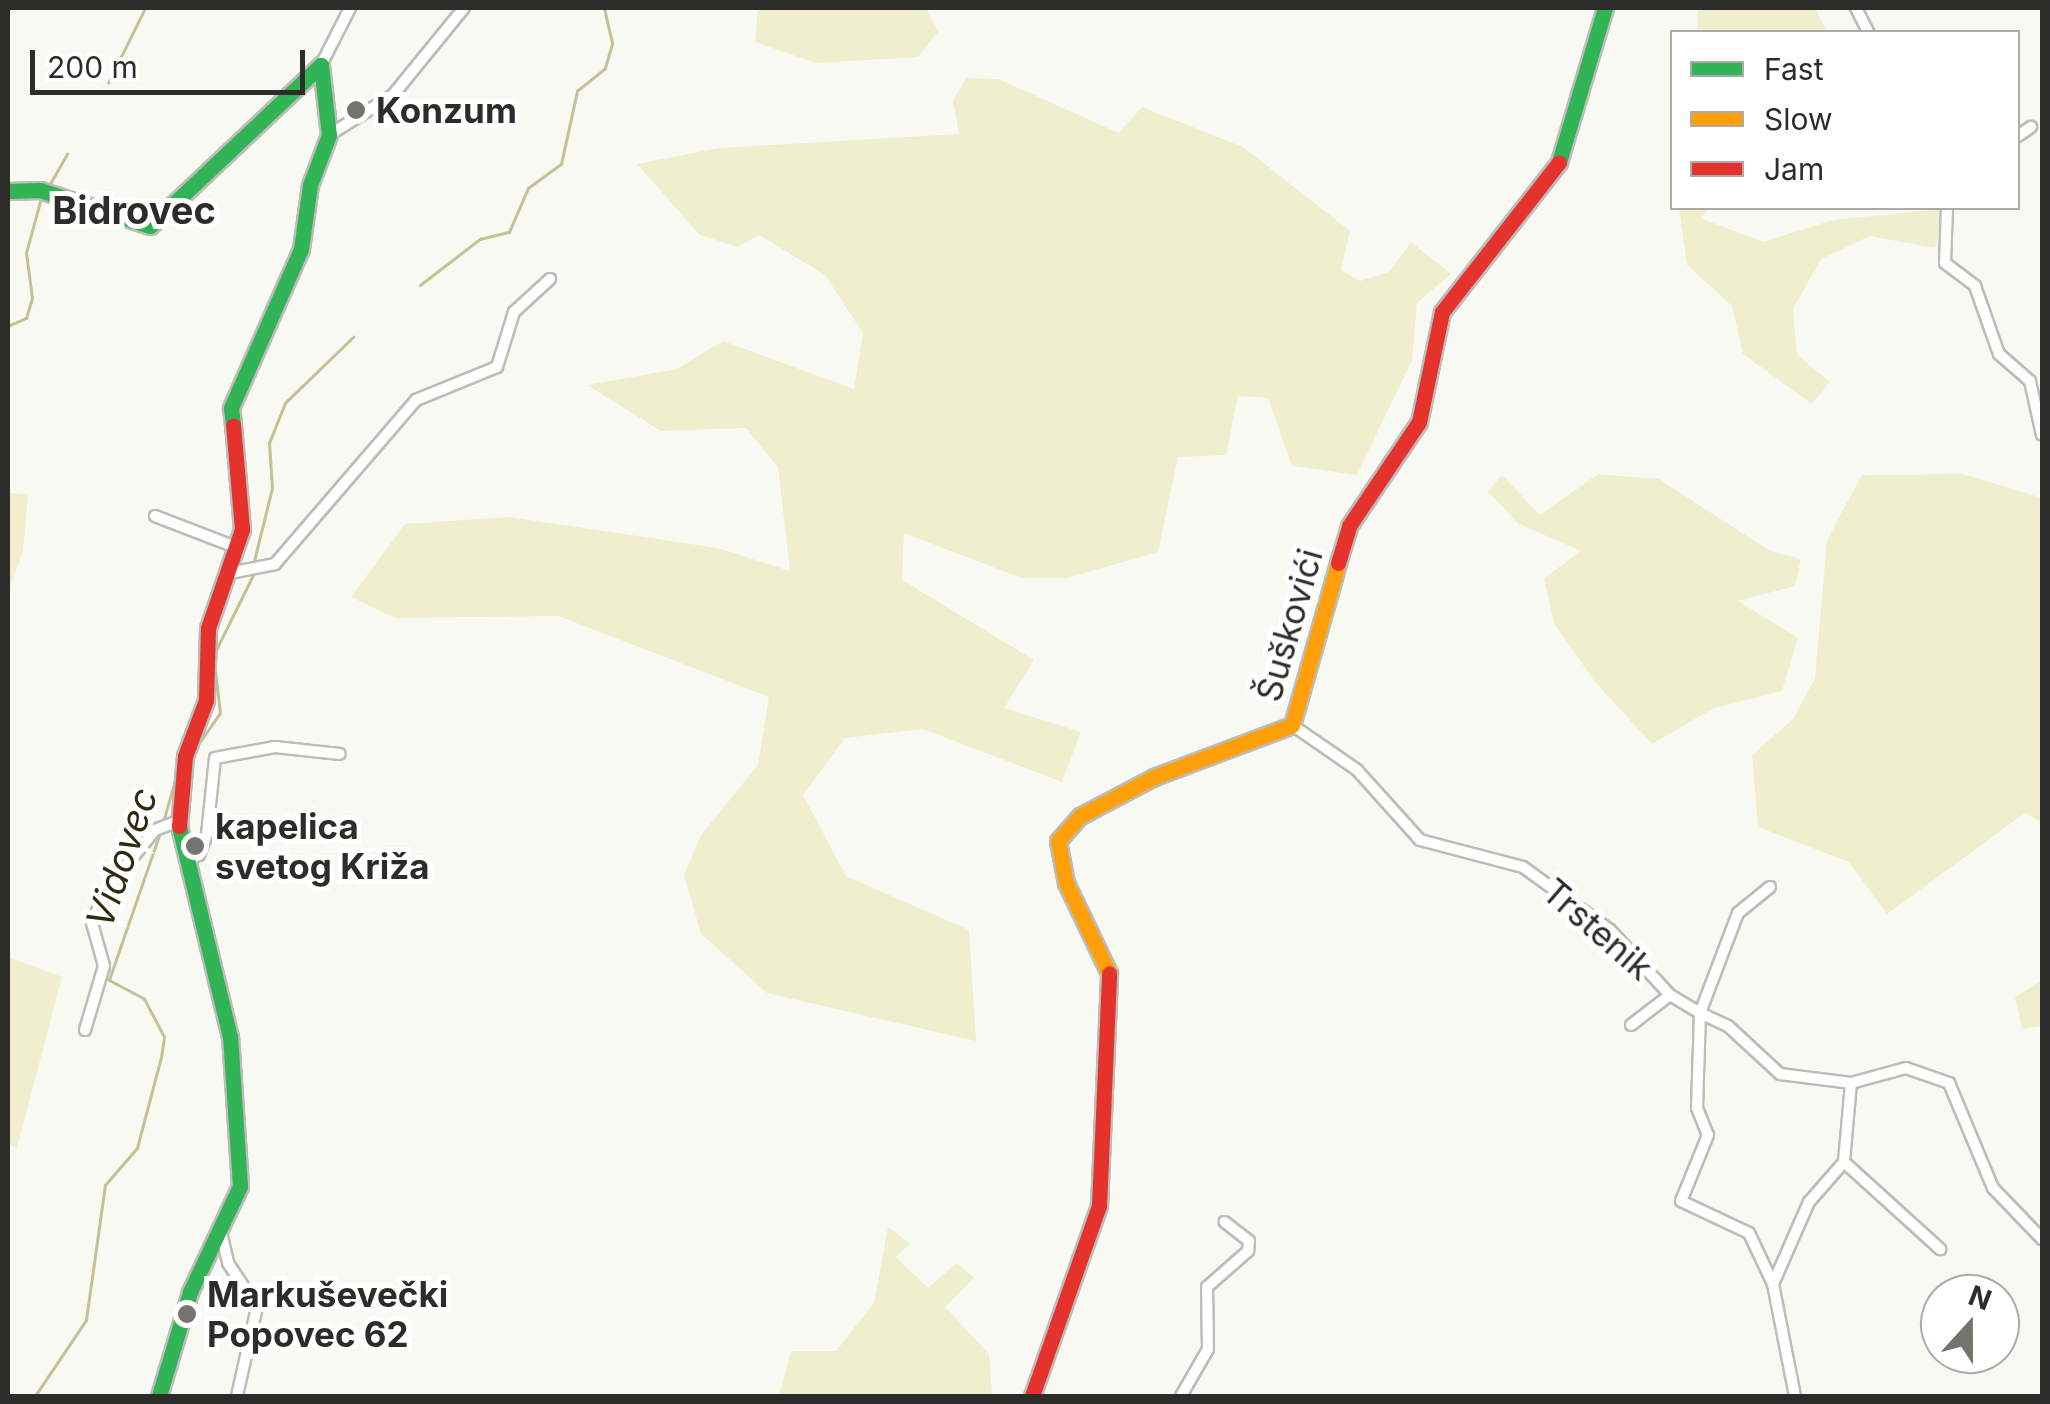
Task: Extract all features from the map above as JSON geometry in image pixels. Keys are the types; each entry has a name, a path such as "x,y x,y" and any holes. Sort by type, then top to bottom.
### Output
{"street":[{"path":"8,191 47,192 150,226 321,65 350,8"},
{"path":"329,135 394,95 464,8"},
{"name":"Šuškovići","path":"1032,1396 1090,1238 1106,1142 1112,980 1066,883 1058,842 1080,816 1154,777 1292,725 1349,526 1420,422 1442,312 1556,170 1606,8"},
{"path":"158,1396 190,1292 238,1196 241,1136 226,1017 178,821 184,761 206,700 208,628 239,548 231,432 236,387 292,284 310,184 329,135 321,65"},
{"path":"2020,134 2030,126"},
{"path":"1946,210 1944,263 1974,286 1999,354 2030,381 2042,435"},
{"path":"230,573 253,574 286,552 416,400 497,366 514,312 550,279"},
{"path":"155,516 239,548"},
{"name":"Trstenik","path":"1292,725 1356,770 1420,840 1523,866 1610,930 1670,995 1728,1026 1780,1074 1851,1083"},
{"path":"188,859 199,855 207,834 215,758 275,747 340,754"},
{"path":"85,1030 104,966 92,923 106,890 155,830 178,821"},
{"path":"1770,886 1738,913 1700,1013 1697,1108 1708,1135 1681,1202 1743,1226 1773,1284 1794,1396"},
{"name":"Trstenik","path":"1631,1025 1670,995"},
{"path":"1773,1284 1809,1202 1844,1162 1851,1083 1906,1068 1949,1083 1993,1188 2042,1239"},
{"path":"1844,1162 1940,1250"},
{"path":"1181,1396 1208,1349 1207,1287 1248,1251 1249,1240 1225,1222"},
{"path":"221,1232 228,1263 258,1308 238,1396"}],"green space":[{"path":"758,8 926,8 938,32 918,57 816,63 755,42"},
{"path":"1698,8 1815,8 1826,30 1697,30"},
{"path":"966,78 998,79 1119,133 1142,107 1243,147 1350,231 1341,270 1360,281 1389,272 1411,242 1451,274 1417,303 1412,360 1357,475 1292,466 1268,398 1238,396 1226,455 1178,457 1158,552 1067,578 1021,578 904,533 902,580 1034,660 1004,708 1081,732 1062,782 923,729 845,738 803,795 846,876 969,930 976,1041 767,993 701,934 684,875 701,835 758,765 769,697 558,616 395,618 351,597 405,524 509,517 718,548 790,571 778,467 746,428 661,431 587,385 677,369 723,341 854,389 863,333 825,275 759,235 738,247 700,235 637,164 719,148 959,134 953,101"},
{"path":"1679,210 1709,210 1700,218 1763,242 1833,220 1947,210 1935,248 1870,236 1821,259 1793,309 1797,355 1830,382 1812,404 1743,354 1732,306 1687,265"},
{"path":"1598,474 1659,479 1770,551 1801,559 1795,586 1738,601 1798,638 1782,691 1714,708 1652,744 1595,682 1554,623 1544,578 1581,551 1519,524 1488,492 1502,475 1540,515"},
{"path":"1963,474 2042,498 2042,823 2025,813 1887,914 1849,862 1758,827 1752,755 1793,719 1815,678 1827,540 1862,475"},
{"path":"8,493 28,494 23,552 8,592"},
{"path":"8,957 62,977 17,1148 8,1144"},
{"path":"2042,980 2042,1026 2022,1029 2015,997"},
{"path":"888,1227 910,1244 896,1257 928,1288 957,1263 974,1278 945,1307 989,1354 992,1396 779,1396 791,1351 836,1351 874,1303"}],"waterway":[{"name":"Bidrovec","path":"108,83 145,8"},
{"name":"Vidovec","path":"420,285 480,239 509,232 528,188 561,164 577,91 605,68 612,43 604,8"},
{"name":"Bidrovec","path":"48,187 67,154"},
{"name":"Bidrovec","path":"8,326 26,318 32,298 26,253 41,198"},
{"name":"Vidovec","path":"253,565 272,488 269,443 285,403 353,337"},
{"name":"Vidovec","path":"214,654 254,573"},
{"name":"Vidovec","path":"197,746 220,713 214,662"},
{"name":"Vidovec","path":"163,822 176,777"},
{"name":"Vidovec","path":"35,1396 86,1320 105,1185 137,1148 161,1057 164,1037 144,999 109,980 161,830"}],"traffic: fast":[{"path":"1559,162 1605,8"},
{"path":"8,191 40,190 150,226 321,65 329,135 310,185 301,249 231,408 233,425"},
{"path":"159,1396 190,1292 240,1186 230,1037 179,826"}],"traffic: slow":[{"path":"1109,973 1066,883 1058,841 1080,816 1154,777 1292,725 1338,563"}],"traffic: jam":[{"path":"1338,563 1349,526 1419,422 1442,312 1559,162"},
{"path":"179,826 185,756 206,700 208,628 242,529 233,425"},
{"path":"1032,1396 1099,1206 1109,973"}],"place":[{"name":"Konzum","path":"356,110"},
{"name":"kapelica svetog Križa","path":"195,846"},
{"name":"Markuševečki Popovec 62","path":"187,1314"}],"district":[{"name":"Bidrovec","path":"134,211"}]}
